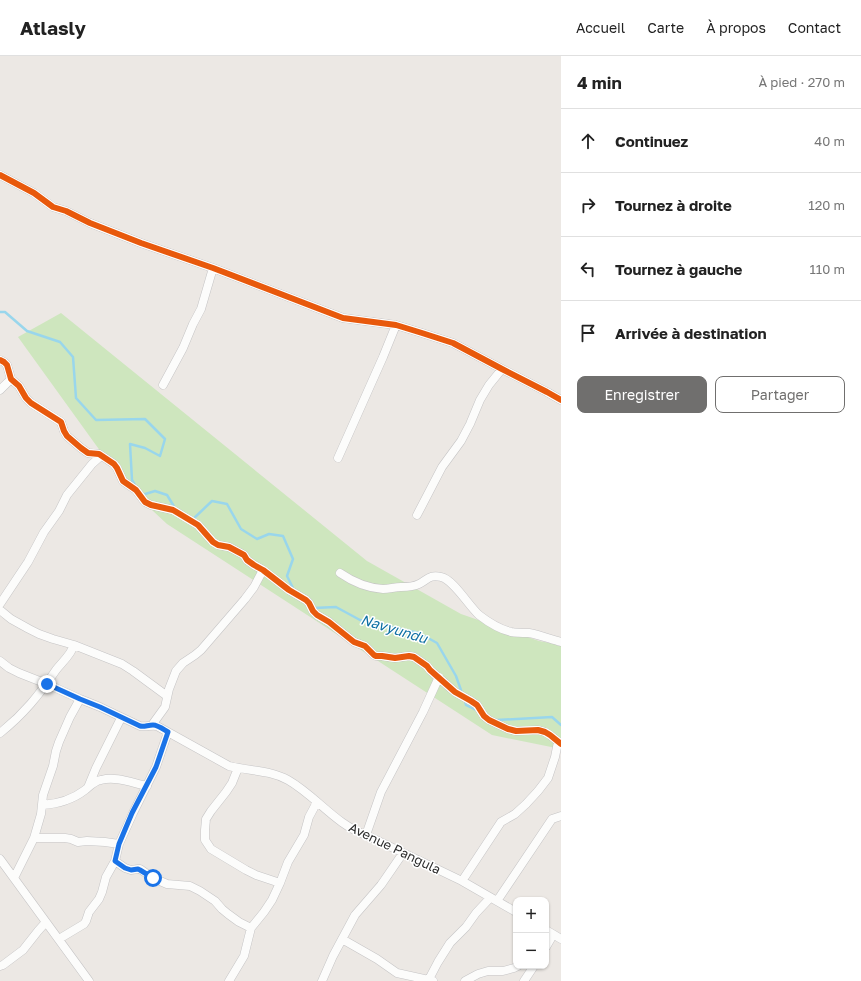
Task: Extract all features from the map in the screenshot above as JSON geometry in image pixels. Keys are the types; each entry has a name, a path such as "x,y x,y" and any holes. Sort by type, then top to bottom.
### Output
{"street":[{"path":"0,175 34,193 53,207 66,211 90,223 343,318 396,325 453,343 561,400"},
{"path":"163,385 183,348 201,309 213,268"},
{"path":"338,458 396,325"},
{"path":"0,360 7,365 11,378 19,386 26,398 31,403 61,422 67,436 80,448 88,453 94,453 101,456 114,464 123,481 136,490 145,502 151,505 173,510 193,521 213,542 218,545 229,547 244,555 247,560 289,590 306,600 317,615 354,642 365,646 372,654 376,656 395,658 409,656 414,657 427,666 455,692 477,705 484,716 489,720 516,731 538,730 546,732 560,743 548,778 526,804 515,814 501,822 462,881"},
{"path":"417,515 442,467 461,441 480,400 489,385 502,369"},
{"path":"0,390 11,378"},
{"path":"0,604 28,562 44,532 59,511 67,495 92,464 101,456"},
{"path":"152,725 165,707 171,681 178,667 201,650 245,599 254,587 263,570"},
{"path":"340,573 368,587 382,589 413,586 432,576 441,577 451,582 472,608 488,622 510,632 529,633 561,642"},
{"path":"0,610 11,619 29,629 122,664 133,670 167,696"},
{"path":"0,733 24,711 47,684 73,649 74,645"},
{"path":"0,661 9,668 140,726 157,726 229,766 238,768 232,783 206,819 205,840 211,849 246,870 280,883"},
{"path":"366,835 382,792 423,712 439,677"},
{"path":"14,878 34,838 43,795 59,742 80,699"},
{"path":"90,785 96,768 121,718"},
{"path":"59,939 84,924 99,898 106,877 115,861 119,844 132,813 156,767 168,732"},
{"name":"Avenue Pangula","path":"238,768 258,770 279,775 295,784 347,825 360,833 462,881 513,910"},
{"path":"42,805 64,802 96,781 102,779 129,781 147,786"},
{"path":"229,981 244,956 251,928 272,900 288,862 304,835 317,802"},
{"path":"342,939 397,973 430,981 438,962 450,943 466,927 476,913 494,900 552,819 561,816"},
{"path":"34,838 65,838 78,842 87,841 119,844"},
{"path":"322,981 333,956 355,915 381,885 403,853"},
{"path":"0,859 3,868 14,878 90,981"},
{"path":"115,861 125,868 131,870 138,869 167,884 190,886 215,901 222,909 239,922 251,928"},
{"path":"0,966 23,950 46,922"},
{"path":"549,944 557,937"},
{"path":"464,981 483,972 503,971 513,968"},
{"path":"524,981 532,969"}],"green space":[{"path":"61,313 367,561 461,614 539,641 561,645 561,749 492,735 167,524 124,484 18,337"}],"waterway":[{"name":"Navyundu","path":"0,312 5,312 27,331 60,342 73,357 76,398 96,420 145,419 165,439 160,456 145,448 130,444 132,480 135,485"},
{"name":"Navyundu","path":"142,495 155,491 167,495 175,508"},
{"name":"Navyundu","path":"192,520 212,501 227,504 241,529 257,539 269,534 283,536 293,559 287,576 294,590"},
{"name":"Navyundu","path":"313,608 336,607 360,620 419,633 437,643 456,676 462,693"},
{"name":"Navyundu","path":"465,701 466,705 478,711"},
{"name":"Navyundu","path":"497,720 552,717 561,725"}],"cycle path":[{"path":"0,175 34,193 53,207 66,211 90,223 343,318 396,325 453,343 561,400"},
{"path":"0,360 7,365 11,379 19,386 26,398 31,403 61,422 67,436 81,448 88,453 99,454 114,464 123,481 136,490 145,502 151,505 173,510 198,525 213,542 218,545 229,547 244,555 247,560 289,590 306,600 317,615 329,622 354,642 365,646 374,655 395,658 409,656 414,657 427,666 455,692 477,705 484,716 489,720 516,731 538,730 545,732 561,744"}],"route":[{"path":"47,684 140,726 157,726 168,732 156,767 132,813 119,844 115,861 125,868 144,871 153,878"}]}
